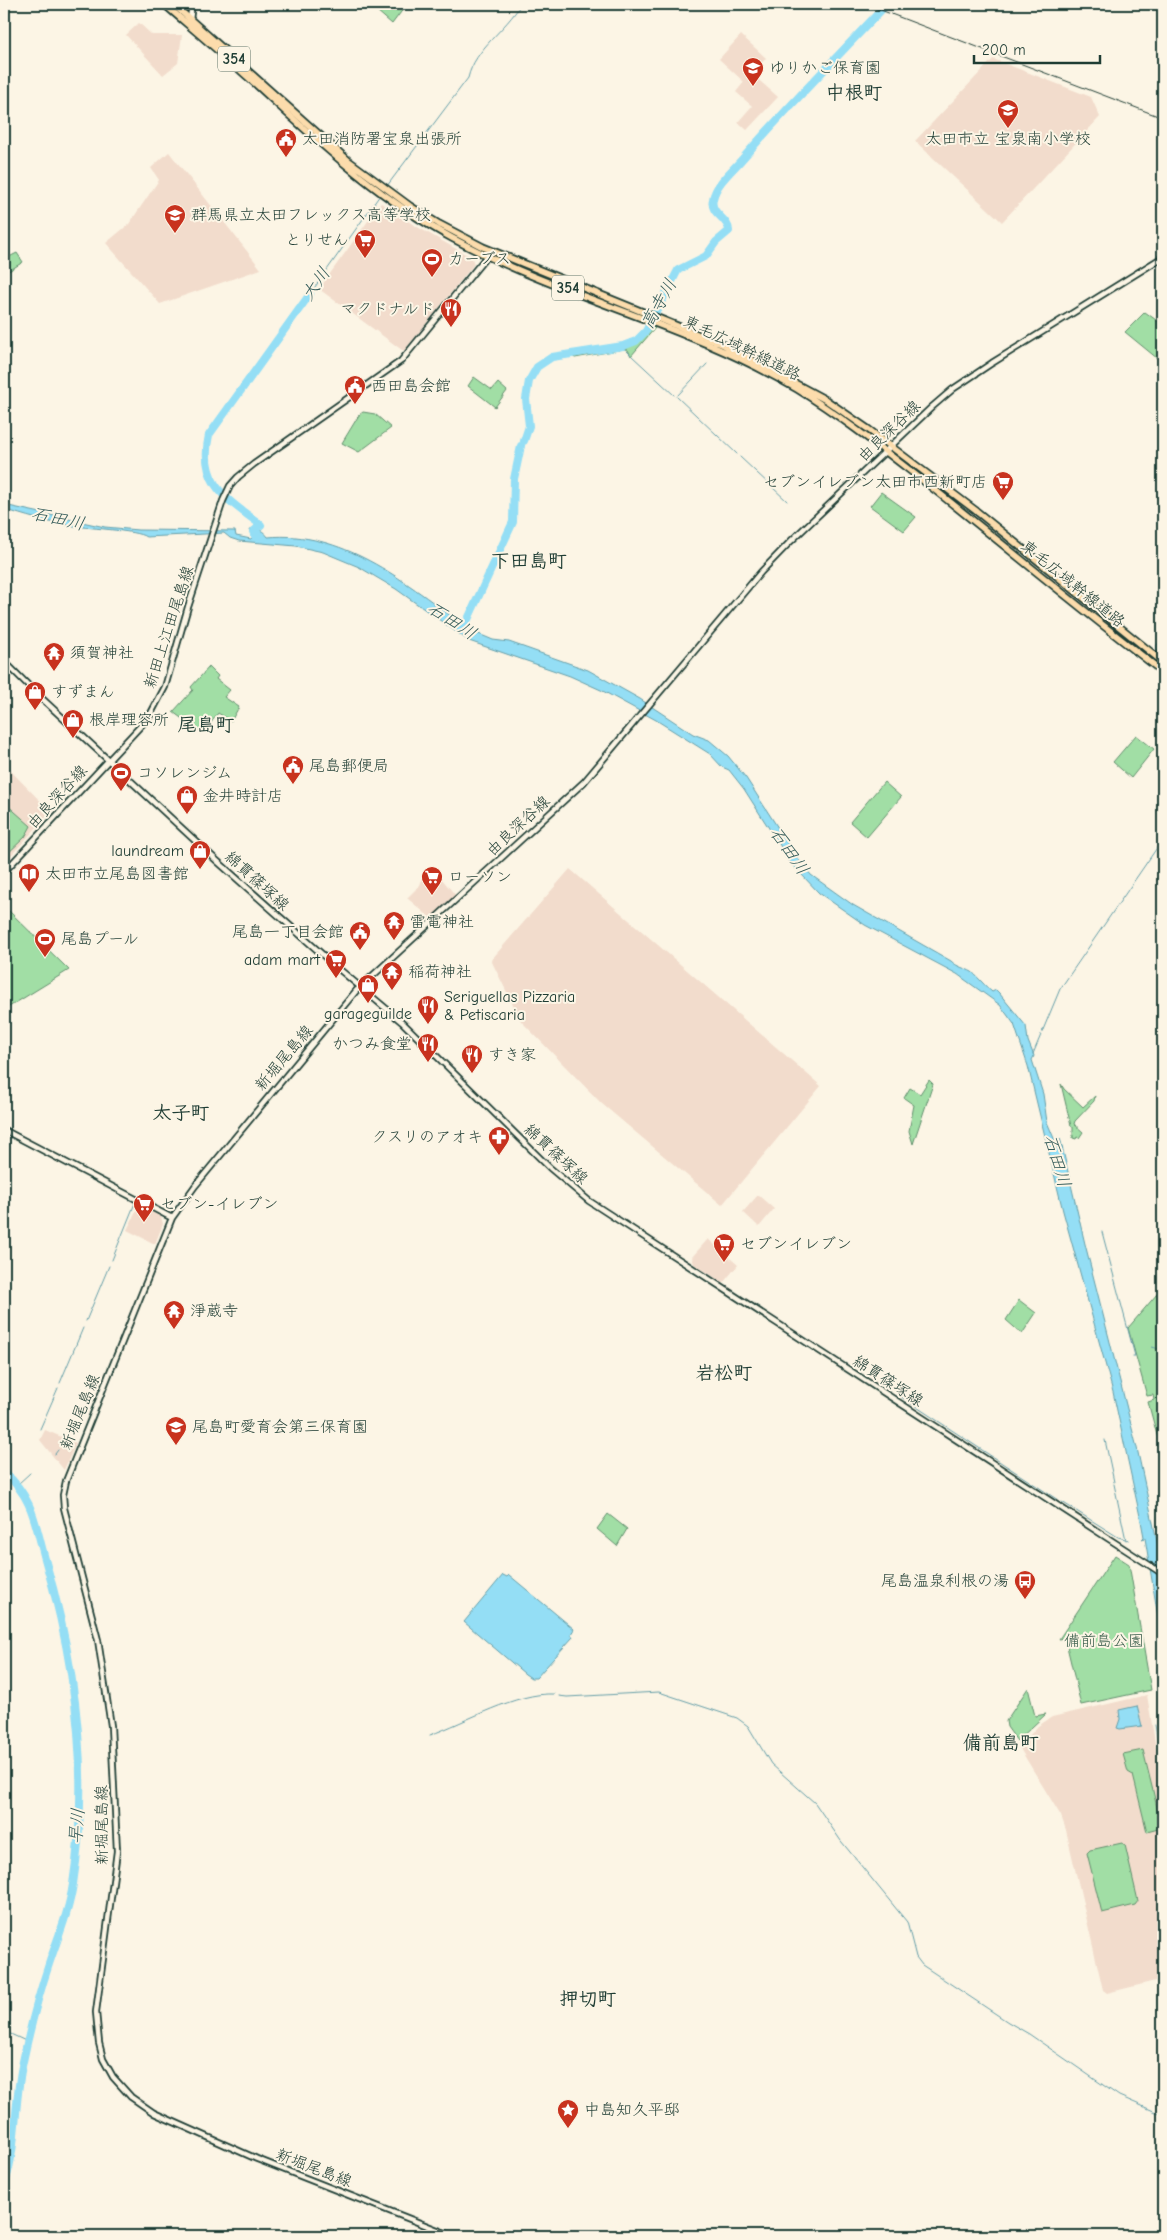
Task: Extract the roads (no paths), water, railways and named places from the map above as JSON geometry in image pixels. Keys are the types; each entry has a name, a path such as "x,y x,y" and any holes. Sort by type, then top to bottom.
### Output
{"highway":[{"name":"東毛広域幹線道路","path":"164,4 334,155 438,230 489,253 657,320 779,379 844,419 1107,630 1163,672"},
{"name":"東毛広域幹線道路","path":"173,4 377,187"},
{"name":"東毛広域幹線道路","path":"657,320 724,344 782,375 848,414 975,510 1163,662"}],"main road":[{"path":"189,26 192,4"},
{"name":"新田上江田尾島線","path":"108,761 149,716 165,687 208,543 228,489 238,477 254,464 401,361 489,253"},
{"name":"由良深谷線","path":"361,988 572,794 599,766 785,547 953,388 1163,257"},
{"name":"綿貫篠塚線","path":"4,660 108,761 248,890 420,1038 550,1168 589,1201 1163,1574"},
{"name":"由良深谷線","path":"4,872 108,761"},
{"name":"新堀尾島線","path":"361,988 356,991 305,1051 172,1218 72,1465 63,1495 65,1514 98,1640 107,1691 113,1753 117,1851 96,2012 98,2043 103,2059 113,2077 130,2097 146,2109 257,2159 453,2236"},
{"path":"4,1130 172,1218"}],"water":[{"name":"石田川","path":"4,505 105,527 138,530 235,531 236,536 251,539 253,537 250,529 256,529 262,531 268,537 295,537 321,541 370,561 458,621 463,621 474,632 493,640 509,642 588,670 640,699 693,734 709,740 728,756 746,778 798,859 811,875 853,905 956,965 972,972 992,992 996,990 1026,1026 1028,1041 1034,1056 1032,1060 1043,1094 1047,1122 1059,1150 1061,1149 1060,1138 1137,1448 1163,1563 1163,1647 1145,1538 1142,1539 1144,1537 1141,1521 1113,1392 1063,1211 1028,1066 1014,1024 1000,1005 957,974 865,925 819,893 785,857 781,847 744,789 729,770 722,767 710,754 656,720 601,690 570,676 469,641 396,589 359,567 323,552 296,546 239,541 230,538 224,533 146,537 132,533 59,524 4,509"},
{"path":"503,1575 507,1577 509,1575 574,1629 571,1634 573,1637 536,1678 531,1678 525,1674 464,1622"},
{"path":"1137,1706 1142,1726 1117,1728 1120,1719 1119,1710"}],"waterway":[{"name":"大川","path":"387,186 468,78 477,57 521,4"},
{"name":"高寺川","path":"524,441 529,426 526,399 529,381 537,367 552,357 623,346 636,341 646,331 678,270 706,256 716,242 729,231 713,204 715,193 721,182 887,4"},
{"name":"大川","path":"310,294 380,195"},
{"name":"大川","path":"255,536 254,531 261,525 227,498 218,489 212,478 208,466 207,452 209,435 310,294"},
{"path":"627,351 631,355"},
{"path":"632,356 674,395"},
{"path":"678,395 707,364"},
{"path":"677,397 737,454"},
{"name":"高寺川","path":"463,630 513,522 514,479 521,446"},
{"path":"740,457 787,501"},
{"path":"1163,637 1157,645 1157,650 1163,654"},
{"path":"1033,1054 1060,989 1163,839"},
{"path":"112,1260 135,1203"},
{"path":"1102,1232 1135,1356 1133,1356"},
{"path":"86,1321 109,1266"},
{"path":"60,1383 83,1328"},
{"path":"1152,1347 1163,1350"},
{"path":"40,1429 58,1388"},
{"path":"900,1396 1058,1500"},
{"path":"1105,1440 1114,1482"},
{"path":"55,1454 58,1450"},
{"name":"早川","path":"4,1472 14,1481 32,1511 56,1599 72,1680 80,1761 78,1843 73,1884 66,1914 41,1989 22,2066 11,2157 4,2186"},
{"path":"18,1484 30,1473"},
{"path":"1114,1484 1126,1540"},
{"path":"1062,1502 1118,1537 1129,1540"},
{"path":"559,1696 659,1692 737,1718 748,1726 771,1764 815,1803 841,1841 907,1922 916,1957 922,1965 1029,2034 1119,2096 1163,2115"},
{"path":"430,1735 508,1703 539,1695 554,1694"},
{"path":"1155,1725 1163,1770"},
{"path":"4,2031 28,2042"}],"railway":[{"path":"865,4 1163,118"}],"place":[{"name":"ゆりかご保育園","path":"753,87"},
{"name":"太田市立 宝泉南小学校","path":"1008,129"},
{"name":"太田消防署宝泉出張所","path":"286,158"},
{"name":"群馬県立太田フレックス高等学校","path":"175,234"},
{"name":"とりせん","path":"365,259"},
{"name":"カーブス","path":"432,278"},
{"name":"マクドナルド","path":"451,328"},
{"name":"西田島会館","path":"355,405"},
{"name":"セブンイレブン太田市西新町店","path":"1003,501"},
{"name":"須賀神社","path":"54,672"},
{"name":"すずまん","path":"35,711"},
{"name":"根岸理容所","path":"73,739"},
{"name":"尾島郵便局","path":"293,785"},
{"name":"コソレンジム","path":"121,792"},
{"name":"金井時計店","path":"187,815"},
{"name":"laundream","path":"200,870"},
{"name":"太田市立尾島図書館","path":"29,893"},
{"name":"ローソン","path":"432,896"},
{"name":"雷電神社","path":"394,941"},
{"name":"尾島一丁目会館","path":"360,951"},
{"name":"尾島プール","path":"45,958"},
{"name":"adam mart","path":"336,979"},
{"name":"稲荷神社","path":"392,991"},
{"name":"garageguilde","path":"368,1004"},
{"name":"Seriguellas Pizzaria & Petiscaria","path":"428,1025"},
{"name":"かつみ食堂","path":"428,1063"},
{"name":"すき家","path":"472,1074"},
{"name":"クスリのアオキ","path":"499,1156"},
{"name":"セブン-イレブン","path":"144,1223"},
{"name":"セブンイレブン","path":"724,1263"},
{"name":"淨蔵寺","path":"174,1330"},
{"name":"尾島町愛育会第三保育園","path":"176,1446"},
{"name":"尾島温泉利根の湯","path":"1025,1600"},
{"name":"中島知久平邸","path":"568,2129"}],"district":[{"name":"中根町","path":"854,93"},
{"name":"下田島町","path":"529,561"},
{"name":"尾島町","path":"206,725"},
{"name":"太子町","path":"181,1113"},
{"name":"岩松町","path":"724,1373"},
{"name":"備前島町","path":"1001,1743"},
{"name":"押切町","path":"588,1999"}],"park label":[{"name":"備前島公園","path":"1104,1641"}]}
